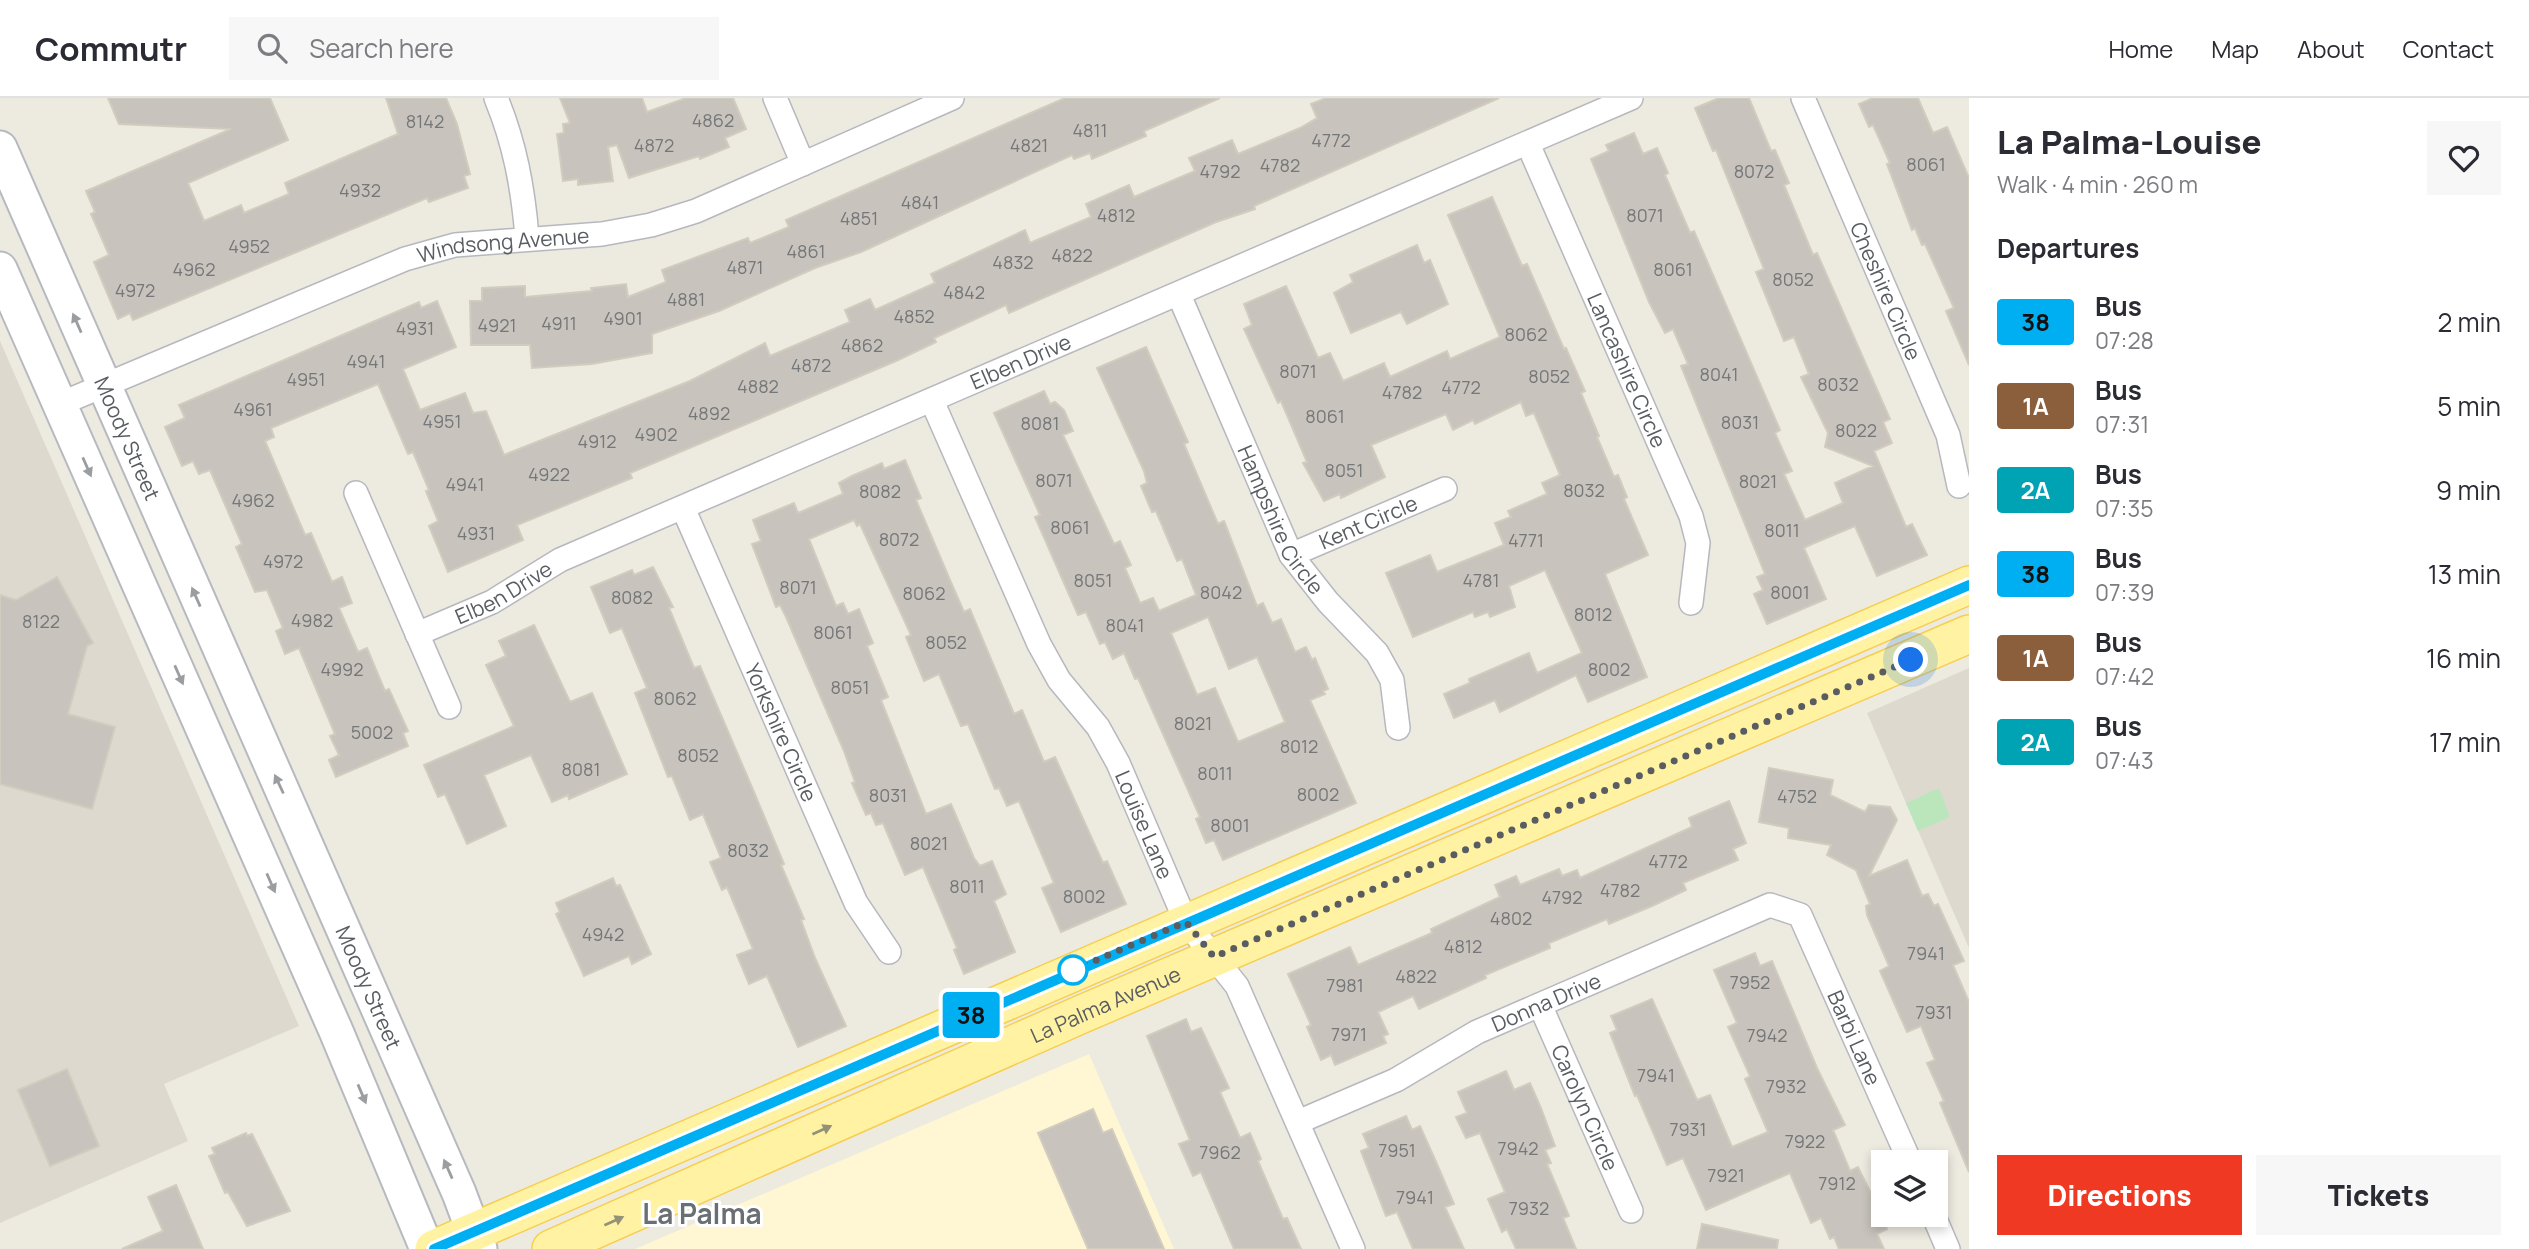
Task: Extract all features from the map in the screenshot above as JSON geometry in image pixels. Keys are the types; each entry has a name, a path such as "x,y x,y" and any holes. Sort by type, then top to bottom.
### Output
{"main road":[{"name":"Moody Street","path":"0,148 454,1181 477,1241"},
{"path":"0,269 427,1249"},
{"name":"La Palma Avenue","path":"435,1249 477,1241 946,1026 1969,585"},
{"name":"La Palma Avenue","path":"551,1249 1214,957 1969,634"},
{"path":"210,746 253,727"},
{"path":"946,1026 962,1068"}],"street":[{"path":"496,98 510,130 519,166 527,237"},
{"path":"775,98 803,164"},
{"name":"Windsong Avenue","path":"60,404 405,259 455,245 527,237 602,234 651,225 696,211 952,98"},
{"name":"Elben Drive","path":"417,634 492,602 560,560 1630,98"},
{"name":"Cheshire Circle","path":"1803,98 1948,435 1959,486"},
{"name":"Lancashire Circle","path":"1528,144 1691,516 1698,543 1691,603"},
{"name":"Hampshire Circle","path":"1179,295 1291,555 1328,602 1377,653 1392,680 1398,728"},
{"name":"Louise Lane","path":"932,401 1039,645 1059,680 1098,727 1118,763 1186,922 1237,986 1353,1249"},
{"name":"Kent Circle","path":"1291,555 1445,489"},
{"path":"356,493 449,707"},
{"name":"Yorkshire Circle","path":"683,508 856,903 889,952"},
{"name":"Donna Drive","path":"1298,1122 1396,1080 1477,1032 1770,905 1800,915"},
{"name":"Barbi Lane","path":"1800,915 1905,1150"},
{"name":"Carolyn Circle","path":"1540,1005 1631,1212"},
{"path":"1939,1227 1948,1249"}],"shaded area":[{"path":"0,341 299,1026 164,1084 188,1141 0,1223"},
{"path":"1969,668 1969,948 1867,713"},
{"path":"1089,1054 1174,1249 635,1249"}],"green space":[{"path":"1939,788 1950,817 1918,831 1906,803"}],"building":[{"path":"108,98 270,98 288,140 188,183 204,221 241,205 244,213 289,194 285,183 398,134 386,98 446,98 457,124 470,174 464,176 468,188 429,202 427,198 133,320 130,313 118,319 94,262 109,255 91,214 95,212 86,191 231,129 119,124"},
{"path":"560,98 642,98 647,112 686,98 733,98 746,129 725,138 729,147 700,159 699,156 629,178 617,145 608,147 613,181 578,185 578,179 563,181 557,134 564,133 563,124 570,123"},
{"path":"1065,98 1220,98 1144,131 1146,136 1092,159 1090,153 1074,159 1072,155 861,252 815,268 719,311 652,334 652,353 592,364 532,368 530,345 471,345 470,301 482,301 482,288 525,286 525,297 592,291 591,288 626,284 628,297 666,282 662,270 748,238 750,243 789,227 786,220"},
{"path":"1326,98 1499,98 1254,206 1255,209 1216,222 1009,313 1006,305 934,338 936,342 896,361 630,473 632,478 517,525 523,540 448,572 429,526 438,521 426,491 429,490 413,452 408,454 378,384 271,428 274,437 265,441 305,535 311,533 332,582 342,577 352,603 339,608 358,652 367,648 385,691 389,689 408,731 403,733 408,746 336,777 329,760 339,755 330,736 335,734 299,648 285,654 276,631 283,628 267,590 255,592 236,547 242,544 210,470 199,474 193,461 182,466 165,427 185,418 179,405 419,302 421,308 437,301 456,347 403,369 420,410 465,393 473,413 486,411 504,455 690,381 765,343 770,356 850,322 845,310 870,299 875,310 935,283 931,274 1025,230 1030,243 1091,217 1086,204 1129,185 1134,197 1195,171 1189,158 1232,140 1238,154 1300,128 1317,118 1311,104"},
{"path":"1719,98 1749,98 1771,151 1775,150 1789,183 1784,185 1813,255 1817,253 1890,419 1883,422 1892,443 1874,451 1906,527 1912,524 1927,555 1877,576 1855,526 1812,544 1804,548 1826,599 1767,624 1754,594 1763,590 1757,577 1765,574 1681,366 1688,364 1673,329 1665,333 1649,302 1591,159 1609,151 1606,145 1634,133 1643,154 1657,148 1668,173 1665,175 1690,233 1694,231 1780,430 1775,433 1792,471 1784,474 1805,520 1843,503 1835,483 1873,466 1825,447 1828,433 1801,377 1809,374 1794,337 1784,341 1756,272 1764,269 1716,150 1713,151 1695,108"},
{"path":"1873,98 1918,98 1933,133 1947,127 1969,178 1969,365 1946,311 1954,308 1925,244 1922,245 1915,228 1912,230 1887,164 1890,163 1873,125 1869,127 1859,104"},
{"path":"1492,197 1522,266 1527,264 1585,391 1581,393 1599,436 1597,437 1614,477 1618,475 1627,497 1624,499 1648,555 1605,574 1647,677 1588,702 1576,675 1500,712 1495,700 1454,718 1444,694 1470,683 1469,679 1529,653 1537,673 1582,653 1545,570 1509,586 1515,607 1490,617 1488,612 1475,617 1473,612 1413,637 1386,573 1430,555 1437,572 1504,545 1495,523 1511,517 1508,511 1547,494 1542,483 1560,475 1534,413 1526,416 1521,402 1475,424 1473,420 1453,430 1446,414 1371,445 1385,477 1341,498 1340,494 1324,501 1303,463 1307,462 1281,401 1278,403 1244,329 1252,325 1244,304 1286,286 1318,358 1330,353 1343,381 1384,363 1390,377 1447,351 1450,359 1500,337 1448,215"},
{"path":"1417,245 1424,263 1430,260 1448,304 1407,324 1401,312 1351,333 1334,293 1353,282 1350,275"},
{"path":"1146,347 1188,442 1184,444 1218,524 1224,521 1257,606 1263,603 1272,623 1281,619 1295,652 1306,647 1312,660 1315,658 1328,689 1323,691 1325,694 1310,700 1356,803 1223,860 1214,840 1206,843 1196,819 1200,817 1138,678 1135,679 1124,653 1113,659 1105,642 1100,644 1086,612 1078,615 1035,517 1040,515 994,413 1044,391 1050,404 1055,402 1064,410 1073,431 1063,435 1114,544 1120,541 1131,565 1125,568 1140,603 1153,598 1159,611 1196,595 1182,559 1177,561 1156,511 1152,512 1141,486 1147,483 1144,471 1097,368","holes":["1208,617 1229,669 1257,657 1285,722 1238,742 1215,688 1197,695 1171,633"]},
{"path":"905,460 921,498 916,500 950,580 964,612 970,609 1014,714 1022,710 1044,762 1055,757 1103,863 1107,861 1126,904 1061,932 1042,888 1054,883 1019,801 1007,806 999,788 995,789 968,724 961,726 939,674 924,681 906,637 911,635 860,524 857,526 854,520 809,539 836,606 843,603 848,614 859,609 873,643 867,646 888,697 881,700 926,814 951,804 974,858 980,866 992,861 1006,894 994,901 1015,952 964,974 954,950 957,948 923,867 905,875 883,823 876,825 871,813 866,815 852,783 855,782 844,751 786,617 780,605 776,607 752,544 761,541 753,520 794,503 798,513 843,494 839,483 852,476 882,463 884,469"},
{"path":"653,567 673,607 669,608 694,668 700,666 754,792 784,864 781,865 804,919 801,920 815,958 846,1026 798,1047 767,976 749,984 737,955 753,949 727,887 722,890 710,862 721,858 703,814 690,820 672,776 668,777 635,693 647,688 622,628 610,633 591,587 632,570 634,575"},
{"path":"57,577 93,643 87,646 68,714 115,727 92,809 0,784 0,595 16,600"},
{"path":"534,625 570,702 592,693 627,774 569,799 568,795 552,802 531,755 484,775 506,826 467,844 445,794 438,797 424,765 514,726 486,665 506,656 499,641"},
{"path":"1769,768 1833,780 1830,795 1865,812 1869,805 1890,807 1897,820 1869,876 1907,860 1922,896 1928,894 1934,906 1938,904 1964,961 1953,965 1969,1002 1969,1172 1940,1103 1944,1101 1927,1063 1935,1060 1921,1026 1907,1032 1880,971 1889,966 1867,915 1866,906 1870,904 1856,870 1827,855 1831,845 1788,838 1789,828 1759,822"},
{"path":"1729,801 1746,843 1733,849 1738,860 1683,883 1686,890 1652,906 1609,924 1607,919 1549,943 1550,948 1485,975 1486,978 1419,1009 1413,996 1378,1012 1388,1034 1383,1036 1386,1043 1335,1065 1331,1055 1321,1060 1307,1027 1311,1025 1288,974 1350,947 1358,965 1432,933 1431,929 1500,897 1495,885 1516,876 1520,885 1559,869 1562,876 1577,870 1580,878 1692,827 1689,818"},
{"path":"613,878 616,886 620,885 651,954 632,964 629,956 584,976 556,914 560,912 556,903"},
{"path":"1755,953 1760,966 1772,961 1817,1068 1845,1125 1833,1130 1850,1171 1858,1167 1871,1193 1871,1227 1887,1229 1877,1234 1884,1249 1839,1249 1834,1237 1830,1239 1821,1218 1811,1223 1790,1173 1706,1210 1683,1158 1667,1165 1610,1033 1617,1030 1611,1016 1652,999 1697,1100 1710,1095 1732,1147 1768,1132 1745,1079 1750,1076 1728,1027 1737,1023 1714,970"},
{"path":"1186,1019 1191,1032 1201,1028 1229,1088 1220,1092 1240,1138 1250,1133 1261,1159 1258,1161 1283,1219 1287,1218 1301,1249 1234,1249 1201,1172 1193,1176 1179,1144 1190,1140 1147,1036"},
{"path":"67,1069 99,1146 50,1166 18,1090"},
{"path":"1506,1071 1514,1090 1530,1083 1541,1108 1555,1146 1545,1150 1551,1163 1547,1164 1569,1216 1563,1218 1576,1249 1516,1249 1507,1229 1502,1232 1488,1199 1505,1192 1480,1133 1466,1138 1456,1117 1467,1113 1458,1092"},
{"path":"1093,1109 1103,1133 1112,1129 1164,1249 1088,1249 1038,1133"},
{"path":"1406,1116 1412,1130 1420,1126 1437,1164 1454,1204 1445,1207 1464,1249 1413,1249 1397,1212 1386,1216 1361,1151 1369,1148 1363,1134"},
{"path":"246,1133 247,1136 252,1134 290,1211 247,1226 228,1192 225,1193 209,1156 215,1154 212,1148"},
{"path":"176,1185 203,1249 122,1249 163,1231 148,1197"},
{"path":"1702,1224 1778,1240 1777,1249 1697,1249"}],"bus line":[{"name":"38","path":"434,1249 1969,585"}],"district":[{"name":"La Palma","path":"702,1213"}],"route":[{"path":"1073,970 1186,922 1214,957 1911,660"}]}
